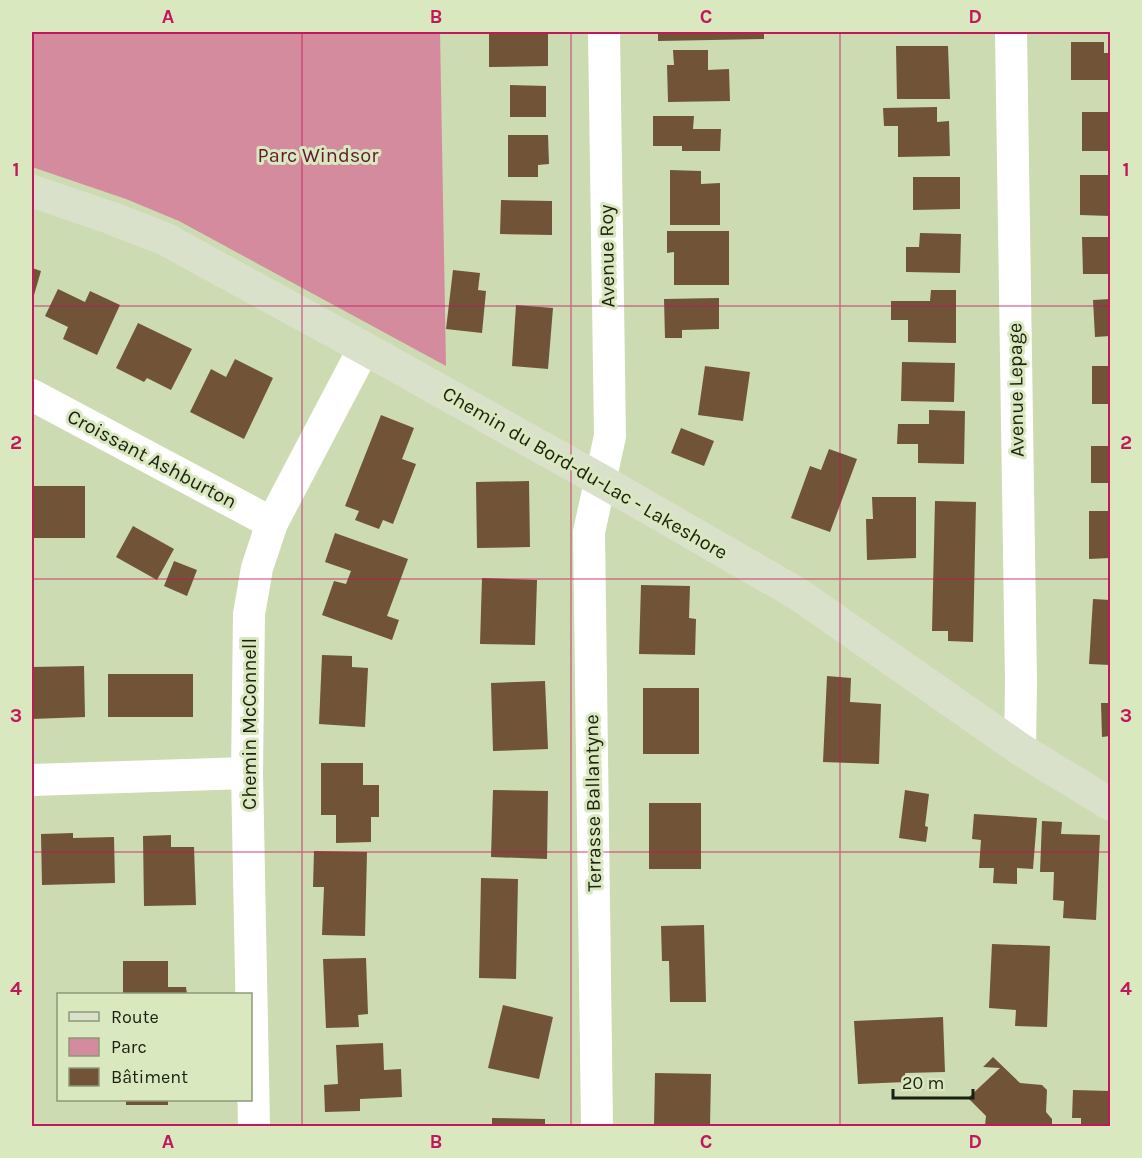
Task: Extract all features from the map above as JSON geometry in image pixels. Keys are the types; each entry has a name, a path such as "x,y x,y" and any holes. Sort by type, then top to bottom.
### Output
{"street":[{"name":"Avenue Roy","path":"600,480 610,436 604,32"},
{"name":"Avenue Lepage","path":"1011,32 1021,658 1020,749"},
{"name":"Chemin du Bord-du-Lac - Lakeshore","path":"32,191 165,239 600,480 798,594 1020,749 1110,804"},
{"name":"Chemin McConnell","path":"251,993 247,773 249,614 257,568 272,523 364,348"},
{"name":"Croissant Ashburton","path":"32,395 272,523"},
{"name":"Terrasse Ballantyne","path":"597,1126 589,532 600,480"},
{"path":"32,780 247,773"},
{"name":"Chemin McConnell","path":"252,1025 254,1126"}],"green space":[{"name":"Parc Windsor","path":"32,32 440,32 446,366 179,221 126,199 32,167"}],"building":[{"path":"489,32 548,32 548,66 489,67"},
{"path":"658,32 764,32 764,39 658,41"},
{"path":"1071,42 1104,42 1104,53 1110,53 1110,80 1071,80"},
{"path":"896,46 948,46 950,99 897,99"},
{"path":"673,50 708,50 708,70 729,69 730,101 668,102 667,65 674,65"},
{"path":"510,85 546,86 546,117 510,117"},
{"path":"937,107 937,122 949,121 950,156 898,157 898,126 884,126 883,108"},
{"path":"1082,112 1110,112 1110,151 1082,151"},
{"path":"653,116 694,116 693,129 721,129 720,151 682,151 682,146 653,146"},
{"path":"508,135 548,135 549,164 538,165 538,177 508,177"},
{"path":"670,170 701,171 701,184 720,183 720,225 670,225"},
{"path":"1080,175 1110,175 1110,216 1080,215"},
{"path":"913,177 960,177 960,209 913,210"},
{"path":"501,200 552,201 552,235 500,234"},
{"path":"667,231 729,231 729,285 674,285 674,252 667,253"},
{"path":"920,233 961,234 960,273 906,272 906,247 919,247"},
{"path":"1082,237 1110,237 1110,274 1083,274"},
{"path":"32,268 41,271 32,302"},
{"path":"453,270 480,273 478,290 486,291 482,333 446,329"},
{"path":"58,289 85,302 90,291 120,305 97,355 63,339 68,327 45,316"},
{"path":"931,290 956,290 956,343 908,342 908,320 891,320 891,301 930,301"},
{"path":"719,298 719,329 682,330 682,338 665,338 664,299"},
{"path":"1110,299 1110,336 1095,337 1093,300"},
{"path":"516,305 553,308 548,369 512,366"},
{"path":"138,323 192,349 171,390 147,378 144,382 116,368"},
{"path":"235,359 273,378 244,439 190,412 211,369 226,377"},
{"path":"902,362 955,363 954,402 901,401"},
{"path":"705,366 750,372 743,421 698,415"},
{"path":"1092,366 1110,366 1110,404 1092,404"},
{"path":"929,410 965,411 964,464 918,463 918,444 897,444 898,424 929,424"},
{"path":"381,415 414,428 402,459 416,464 393,524 383,520 379,529 355,520 359,511 345,506"},
{"path":"681,428 714,441 704,466 671,453"},
{"path":"1091,446 1110,446 1110,483 1091,483"},
{"path":"829,449 857,459 830,532 791,518 810,466 821,470"},
{"path":"529,481 530,547 477,548 476,482"},
{"path":"32,486 85,486 85,538 32,538"},
{"path":"872,497 916,497 916,558 867,560 866,519 873,519"},
{"path":"935,501 976,502 973,642 948,641 948,631 932,631"},
{"path":"1089,511 1110,511 1110,558 1089,559"},
{"path":"133,526 174,549 157,580 116,557"},
{"path":"335,533 408,559 387,616 399,620 392,640 322,615 334,581 346,584 351,571 325,562"},
{"path":"174,561 197,570 187,596 164,586"},
{"path":"482,578 537,580 535,645 480,644"},
{"path":"641,585 690,586 689,618 696,619 695,655 639,654"},
{"path":"1093,599 1110,600 1110,665 1089,664"},
{"path":"322,655 352,656 352,667 368,668 365,727 319,724"},
{"path":"84,666 85,717 32,719 32,667"},
{"path":"108,674 193,674 193,717 108,717"},
{"path":"827,676 851,678 850,702 881,704 879,764 823,762"},
{"path":"545,681 548,749 493,751 491,683"},
{"path":"643,688 699,688 699,754 643,754"},
{"path":"1101,703 1110,703 1110,736 1102,737"},
{"path":"321,763 363,763 363,785 379,785 379,817 371,817 371,842 336,843 336,815 321,815"},
{"path":"493,790 548,791 547,859 491,857"},
{"path":"905,790 929,794 925,826 928,827 926,842 899,838"},
{"path":"649,803 701,803 701,869 649,869"},
{"path":"974,814 1037,818 1033,869 1017,868 1017,884 993,883 994,868 979,868 981,840 972,839"},
{"path":"1042,821 1062,822 1061,834 1100,835 1096,920 1063,918 1064,901 1053,900 1054,872 1040,872"},
{"path":"73,833 73,838 114,837 115,883 42,885 41,834"},
{"path":"171,835 171,847 194,847 196,905 144,906 143,836"},
{"path":"314,851 367,852 365,936 322,935 324,887 313,887"},
{"path":"481,878 518,879 516,979 479,978"},
{"path":"704,925 706,1002 670,1002 669,961 662,961 661,926"},
{"path":"992,944 1050,946 1047,1027 1015,1026 1016,1010 989,1008"},
{"path":"366,958 368,1014 358,1015 359,1027 326,1028 323,959"},
{"path":"123,961 168,961 168,987 186,987 187,993 123,993"},
{"path":"503,1005 553,1017 539,1079 488,1068"},
{"path":"943,1017 945,1072 905,1073 906,1082 858,1084 854,1021"},
{"path":"383,1043 384,1070 401,1069 402,1097 360,1099 360,1111 325,1112 324,1085 338,1084 336,1045"},
{"path":"993,1057 1020,1083 1042,1085 1047,1090 1046,1112 1052,1119 1052,1126 985,1126 986,1116 968,1098 1000,1068 983,1067"},
{"path":"655,1073 711,1074 710,1126 654,1126"},
{"path":"1073,1090 1110,1091 1110,1126 1081,1126 1081,1118 1072,1118"},
{"path":"126,1101 168,1101 168,1105 126,1105"},
{"path":"492,1118 545,1119 545,1126 492,1126"}]}
